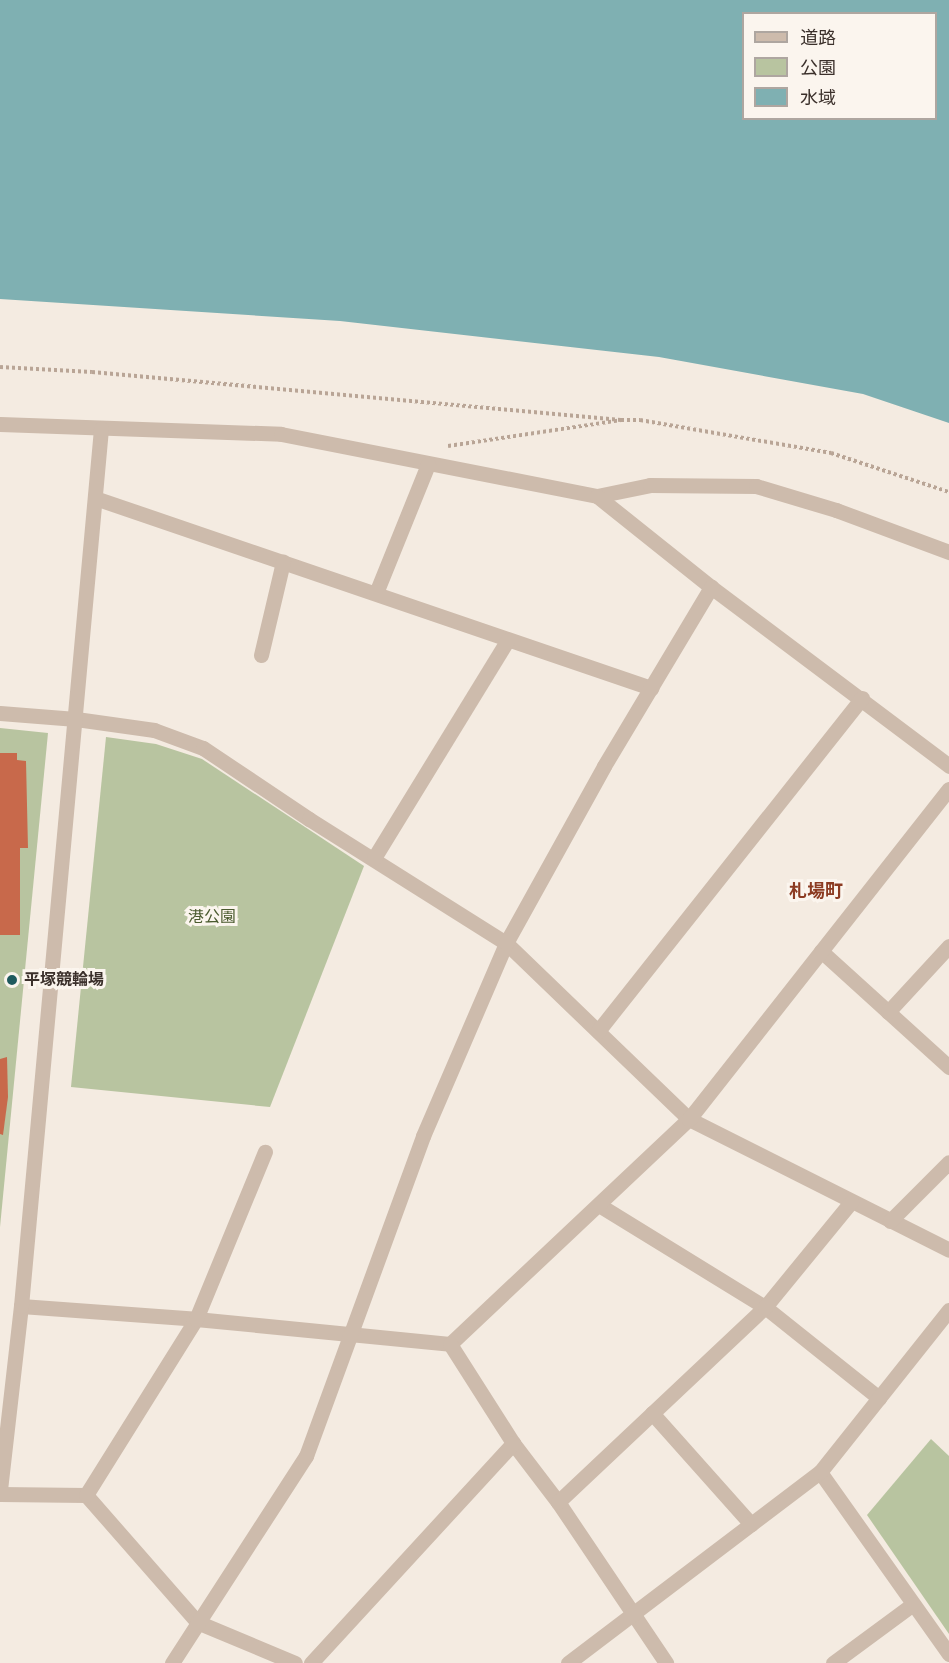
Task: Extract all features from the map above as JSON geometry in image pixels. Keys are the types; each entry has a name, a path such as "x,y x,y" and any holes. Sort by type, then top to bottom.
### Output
{"street":[{"path":"0,424 281,434 597,496 650,485 756,486 836,510 949,552"},
{"path":"101,429 21,1306 0,1492 86,1496 198,1622 296,1663"},
{"path":"376,593 423,463"},
{"path":"597,496 711,587 862,698 949,766"},
{"path":"95,498 376,593 507,641 651,688"},
{"path":"261,655 283,562"},
{"path":"172,1663 306,1456 423,1136 506,943 711,587"},
{"path":"374,858 507,641"},
{"path":"598,1032 862,698"},
{"path":"0,714 76,719 154,730 203,748 309,819 506,943 689,1119 949,1250"},
{"path":"21,1306 196,1319 450,1344 689,1119 949,789"},
{"path":"888,1012 949,946"},
{"path":"821,951 949,1067"},
{"path":"86,1496 196,1319 265,1152"},
{"path":"890,1221 949,1162"},
{"path":"558,1502 765,1307 851,1202"},
{"path":"599,1205 765,1307 879,1398"},
{"path":"568,1663 820,1472 949,1310"},
{"path":"450,1344 513,1443 558,1502 632,1616 666,1663"},
{"path":"652,1413 751,1524"},
{"path":"311,1663 513,1443"},
{"path":"820,1472 949,1654"},
{"path":"833,1663 913,1604"}],"path":[{"path":"0,367 104,373 640,420 831,453 949,492"},
{"path":"423,463 452,443 621,420"}],"green space":[{"name":"平塚競輪場","path":"0,728 48,733 0,1227"},
{"name":"港公園","path":"106,737 156,744 202,759 364,866 270,1107 71,1087"},
{"path":"931,1439 949,1456 949,1634 867,1515"}],"water":[{"path":"0,0 949,0 949,423 863,394 659,357 340,321 0,299"}],"building":[{"path":"0,753 17,753 17,760 26,761 28,848 20,848 20,935 0,935"},
{"path":"7,1057 8,1097 3,1135 0,1134 0,1059"}],"place":[{"name":"平塚競輪場","path":"12,980"}],"district":[{"name":"札場町","path":"816,892"}]}
